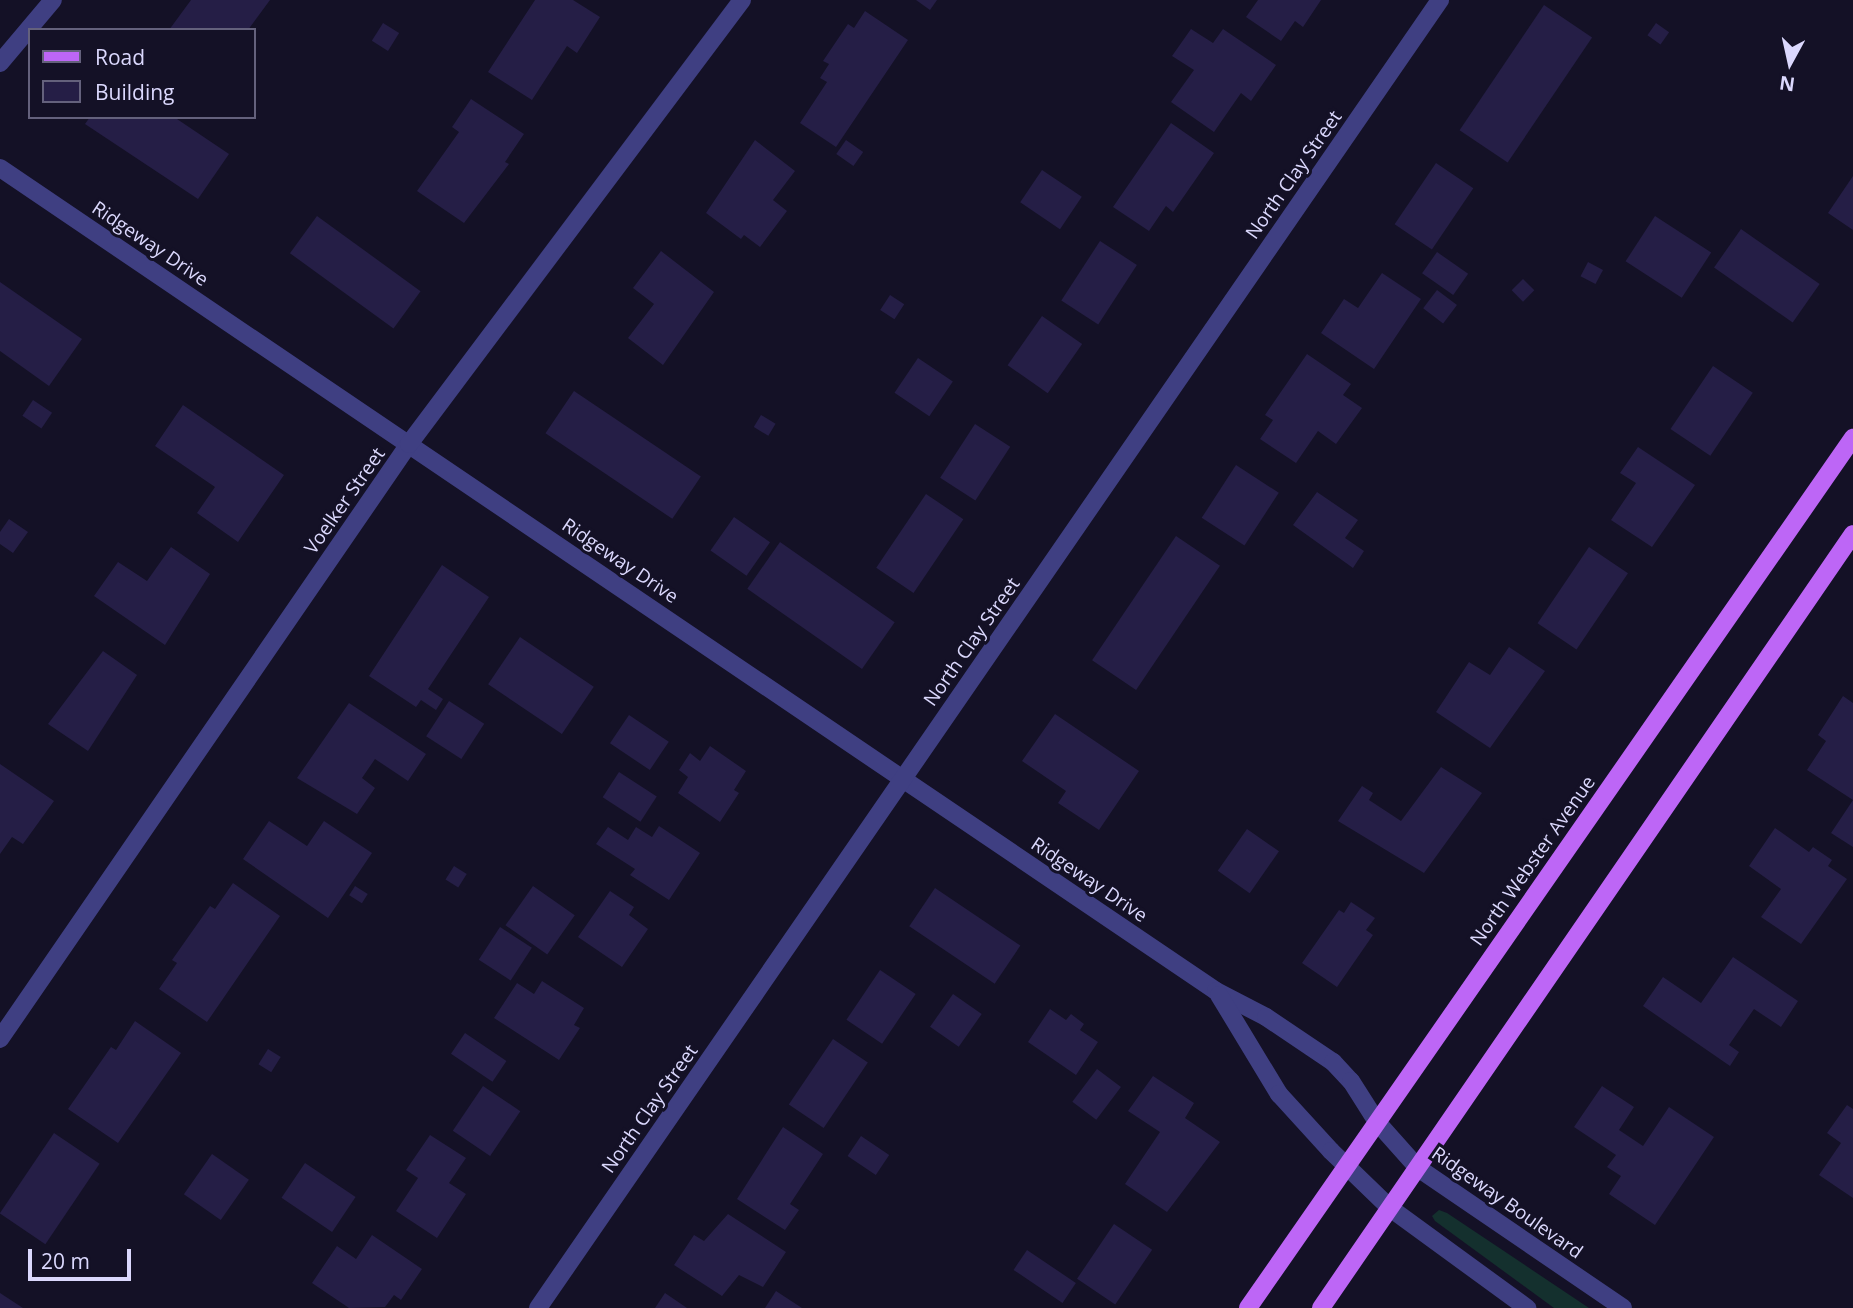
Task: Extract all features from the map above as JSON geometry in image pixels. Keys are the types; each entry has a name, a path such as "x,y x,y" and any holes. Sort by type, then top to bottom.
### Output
{"main road":[{"name":"North Webster Avenue","path":"1248,1308 1853,438"},
{"path":"1321,1308 1853,534"}],"street":[{"path":"29,28 53,0"},
{"name":"Voelker Street","path":"0,1039 409,444 742,0"},
{"name":"North Clay Street","path":"538,1308 1440,0"},
{"path":"0,63 28,30"},
{"name":"Ridgeway Drive","path":"0,168 1216,991 1266,1017 1333,1062 1351,1081 1377,1122"},
{"name":"Ridgeway Drive","path":"1216,991 1279,1094 1346,1166"},
{"name":"Ridgeway Boulevard","path":"1377,1122 1418,1168 1623,1308"},
{"path":"1346,1166 1390,1208 1527,1308"}],"green space":[{"path":"1439,1210 1589,1308 1554,1308 1435,1221 1432,1216"}],"building":[{"path":"191,0 270,0 249,28 170,28"},
{"path":"535,0 573,0 600,17 577,53 567,46 532,100 488,72"},
{"path":"916,0 937,0 930,10"},
{"path":"1258,0 1321,0 1303,27 1295,21 1281,41 1246,17"},
{"path":"1544,5 1592,37 1508,163 1460,130"},
{"path":"865,11 908,40 836,147 800,123 827,82 820,78 829,64 823,61 848,24 854,28"},
{"path":"383,23 399,33 388,51 372,41"},
{"path":"1656,23 1669,32 1661,44 1647,35"},
{"path":"1191,29 1213,43 1223,29 1276,65 1251,101 1241,93 1214,132 1171,102 1194,70 1172,56"},
{"path":"471,99 524,134 505,162 509,164 464,223 417,191 459,132 452,127"},
{"path":"89,119 177,119 229,154 198,199 85,124"},
{"path":"1171,123 1214,153 1173,212 1166,206 1149,231 1113,207"},
{"path":"755,140 795,171 773,200 787,211 760,247 744,235 741,239 706,213"},
{"path":"846,140 863,152 853,166 836,154"},
{"path":"1436,163 1473,188 1432,250 1395,224"},
{"path":"1042,170 1082,197 1060,229 1020,202"},
{"path":"1853,176 1853,230 1828,213"},
{"path":"317,216 421,291 394,328 290,253"},
{"path":"1655,216 1711,252 1682,298 1626,261"},
{"path":"1741,229 1820,284 1793,323 1714,268"},
{"path":"1100,241 1137,265 1098,325 1061,301"},
{"path":"661,251 714,292 663,365 628,338 654,304 633,288"},
{"path":"1437,252 1468,274 1453,295 1422,273"},
{"path":"1588,262 1603,270 1595,284 1580,276"},
{"path":"1382,273 1421,299 1374,369 1321,333 1344,299 1358,308"},
{"path":"1523,279 1534,290 1523,302 1512,290"},
{"path":"0,282 82,339 49,386 0,351"},
{"path":"1437,290 1457,305 1443,323 1423,308"},
{"path":"890,295 904,304 894,319 880,310"},
{"path":"1042,316 1082,344 1048,393 1008,365"},
{"path":"1307,354 1351,384 1343,395 1362,408 1336,444 1318,431 1296,463 1260,439 1273,420 1265,415"},
{"path":"918,358 953,381 929,416 895,393"},
{"path":"1713,366 1753,393 1710,456 1671,429"},
{"path":"574,391 701,477 672,519 545,433"},
{"path":"33,400 52,413 41,429 22,416"},
{"path":"183,405 284,475 238,542 197,513 215,487 155,446"},
{"path":"761,415 776,424 768,436 754,427"},
{"path":"975,424 1010,447 975,501 940,478"},
{"path":"1638,447 1695,485 1652,547 1611,520 1636,483 1620,473"},
{"path":"1236,465 1279,493 1244,546 1202,518"},
{"path":"1317,492 1358,520 1345,538 1364,551 1353,568 1293,525"},
{"path":"926,494 963,519 914,593 876,568"},
{"path":"734,517 770,542 747,576 710,551"},
{"path":"9,519 28,532 13,553 0,544 0,532"},
{"path":"1176,536 1220,566 1136,690 1092,660"},
{"path":"780,542 895,622 862,669 747,589"},
{"path":"171,547 210,574 165,645 94,596 118,562 147,581"},
{"path":"1589,547 1628,573 1577,650 1538,623"},
{"path":"442,565 489,597 428,689 443,699 436,710 421,700 416,707 369,676"},
{"path":"520,637 594,687 562,734 488,684"},
{"path":"1509,647 1545,671 1490,748 1436,712 1469,662 1490,675"},
{"path":"103,651 137,675 88,751 48,724"},
{"path":"1843,696 1853,703 1853,800 1807,770 1826,741 1818,735"},
{"path":"449,701 484,724 461,759 426,736"},
{"path":"349,703 426,754 408,781 375,759 362,778 375,788 357,814 297,778"},
{"path":"1055,714 1139,771 1099,830 1058,803 1066,791 1022,761"},
{"path":"629,715 669,742 650,770 610,743"},
{"path":"710,746 746,771 734,790 739,793 720,822 678,793 688,777 679,770 690,753 700,761"},
{"path":"0,764 54,801 23,844 12,837 0,854"},
{"path":"1441,767 1482,793 1424,873 1338,821 1362,786 1373,793 1369,800 1401,821"},
{"path":"619,772 657,797 640,822 603,797"},
{"path":"1853,800 1853,847 1831,833"},
{"path":"269,821 307,846 324,821 372,853 328,918 243,859"},
{"path":"659,826 700,853 669,900 630,875 635,869 596,844 608,827 628,840 636,827 652,837"},
{"path":"1775,828 1809,852 1813,847 1832,860 1828,866 1847,879 1801,944 1761,917 1781,889 1749,866"},
{"path":"1247,829 1279,851 1250,893 1218,871"},
{"path":"454,866 467,874 458,888 446,880"},
{"path":"233,883 280,916 207,1022 159,989 177,963 172,960 210,906 215,909"},
{"path":"355,886 368,894 362,903 349,895"},
{"path":"533,886 575,915 547,955 505,925"},
{"path":"935,888 1020,946 995,984 909,926"},
{"path":"610,891 634,907 629,915 648,929 622,967 578,937"},
{"path":"1351,902 1375,918 1366,930 1373,935 1337,987 1302,963 1339,910 1344,913"},
{"path":"500,927 532,948 511,980 479,960"},
{"path":"1733,957 1798,1001 1781,1027 1754,1009 1729,1045 1739,1052 1730,1066 1643,1006 1663,977 1701,1003"},
{"path":"880,970 916,994 882,1044 846,1020"},
{"path":"542,981 584,1008 574,1025 580,1028 559,1060 494,1018 517,983 534,994"},
{"path":"953,994 982,1014 959,1047 930,1027"},
{"path":"1050,1009 1066,1020 1071,1014 1084,1024 1080,1030 1098,1042 1076,1075 1028,1042"},
{"path":"135,1021 181,1053 118,1143 68,1109 111,1047 116,1050"},
{"path":"465,1033 506,1061 492,1082 451,1054"},
{"path":"833,1039 868,1062 824,1128 789,1104"},
{"path":"268,1049 281,1057 271,1072 258,1064"},
{"path":"1097,1069 1121,1087 1096,1120 1072,1102"},
{"path":"1153,1076 1194,1103 1185,1118 1220,1142 1167,1212 1125,1184 1160,1132 1128,1111"},
{"path":"483,1086 520,1111 490,1156 453,1131"},
{"path":"1602,1086 1634,1107 1619,1130 1643,1146 1669,1107 1714,1137 1655,1225 1609,1194 1621,1176 1607,1167 1616,1155 1574,1127"},
{"path":"1847,1105 1853,1109 1853,1198 1819,1175 1841,1143 1827,1133"},
{"path":"783,1127 823,1154 790,1204 799,1210 785,1230 737,1199"},
{"path":"54,1133 100,1164 45,1244 0,1213"},
{"path":"430,1135 466,1158 449,1183 466,1194 437,1238 396,1211 418,1178 406,1170"},
{"path":"861,1136 889,1155 876,1175 848,1156"},
{"path":"212,1154 249,1180 221,1220 184,1194"},
{"path":"305,1163 356,1197 332,1232 282,1198"},
{"path":"728,1214 786,1252 763,1287 739,1275 722,1296 674,1265 694,1235 704,1241"},
{"path":"1114,1224 1152,1250 1115,1304 1077,1279"},
{"path":"372,1235 422,1269 401,1300 394,1295 385,1307 349,1308 312,1283 337,1246 356,1259"},
{"path":"1027,1250 1076,1283 1062,1303 1014,1270"},
{"path":"776,1291 802,1308 765,1308"},
{"path":"0,1293 23,1308 0,1308"},
{"path":"665,1293 687,1308 655,1308"}]}
